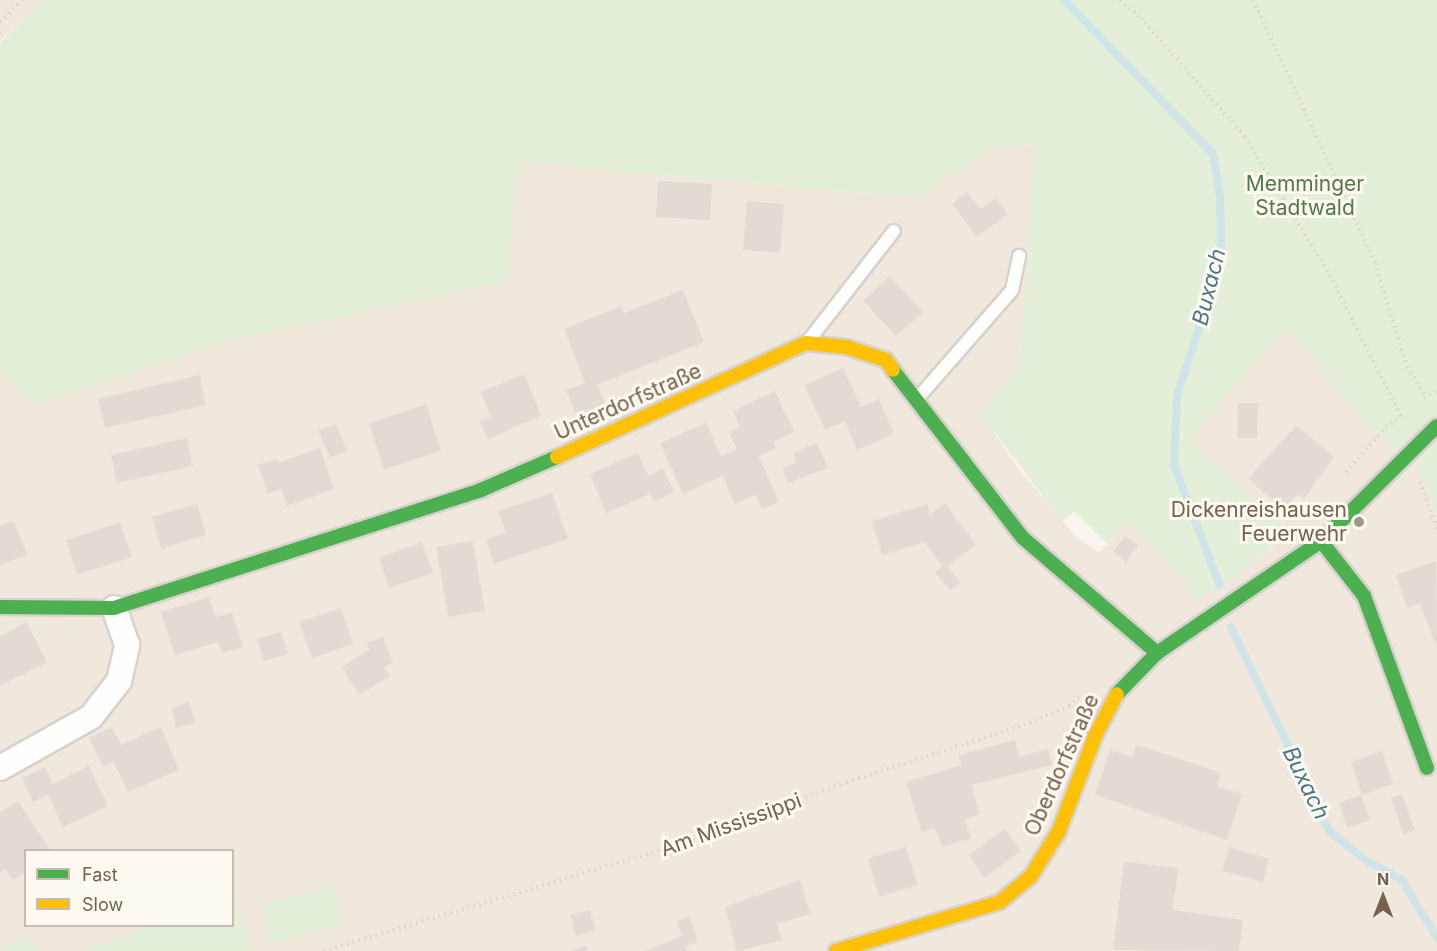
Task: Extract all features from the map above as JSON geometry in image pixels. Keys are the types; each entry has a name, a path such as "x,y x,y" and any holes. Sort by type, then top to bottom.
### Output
{"street":[{"path":"806,343 846,347 886,360 1023,538 1157,653"},
{"name":"Unterdorfstraße","path":"0,607 114,608 481,490 656,415 806,343"},
{"name":"Oberdorfstraße","path":"836,951 1000,902 1031,876 1059,831 1095,736 1118,692 1157,653 1321,541 1437,426"},
{"path":"1321,541 1364,596 1426,768"},
{"path":"0,768 91,717 119,681 127,645 114,608"}],"lane":[{"path":"806,343 894,231"},
{"path":"917,400 1012,290 1020,256"}],"path":[{"path":"0,22 22,0"},
{"path":"1120,0 1141,18 1245,137 1330,275 1401,417"},
{"path":"1253,0 1375,263 1407,367 1431,406"},
{"name":"Am Mississippi","path":"324,951 688,842 847,782 1024,725 1069,706 1087,690"}],"shaded area":[{"path":"0,0 43,0 0,41"},
{"path":"1035,144 1020,358 983,416 1015,464 1076,537 1099,552 1129,522 1256,561 1287,530 1189,440 1286,327 1370,429 1417,462 1437,516 1437,951 0,951 0,369 31,406 225,342 518,162 917,198 990,150"}],"green space":[{"name":"Memminger Stadtwald","path":"43,0 1437,0 1437,516 1417,462 1370,429 1285,328 1189,440 1287,530 1256,561 1197,600 1130,522 1107,543 1074,512 1062,521 982,416 1020,358 1034,144 990,150 918,198 518,162 507,281 225,342 31,406 0,369 0,42"},
{"path":"334,886 344,923 271,943 261,906"},
{"path":"234,898 252,951 81,951 152,927 234,927"},
{"path":"19,935 45,951 0,951"}],"building":[{"path":"658,181 712,184 710,220 656,217"},
{"path":"967,192 981,209 996,198 1008,214 977,237 952,204"},
{"path":"747,201 784,204 780,253 743,250"},
{"path":"890,276 923,312 896,336 863,301"},
{"path":"683,290 704,342 597,385 606,405 577,417 566,390 585,383 564,329 621,306 624,313"},
{"path":"843,368 861,407 879,399 894,434 857,450 845,421 825,430 804,385"},
{"path":"524,374 541,415 488,440 480,421 491,417 480,392"},
{"path":"199,375 206,405 105,428 98,399"},
{"path":"775,391 794,432 773,442 776,448 759,456 779,502 762,509 756,495 734,504 723,476 683,494 660,443 706,423 721,456 737,449 729,432 740,427 733,411"},
{"path":"1238,403 1258,403 1257,438 1237,438"},
{"path":"426,404 441,451 384,470 369,423"},
{"path":"336,424 347,451 330,458 318,431"},
{"path":"1296,425 1334,457 1304,499 1298,494 1284,509 1248,479"},
{"path":"187,438 193,466 117,483 111,455"},
{"path":"817,443 828,468 788,483 782,468 797,462 793,453"},
{"path":"320,448 334,489 287,506 281,489 268,494 258,465 277,459 278,463"},
{"path":"638,453 648,476 663,468 674,492 654,502 650,494 606,513 590,474"},
{"path":"552,493 568,539 494,564 486,539 506,533 498,511"},
{"path":"945,503 976,545 947,566 961,583 950,591 935,572 942,566 925,542 882,555 872,521 927,504 930,514"},
{"path":"197,504 206,535 161,549 152,517"},
{"path":"14,521 27,555 0,565 0,526"},
{"path":"120,522 132,557 77,575 66,540"},
{"path":"1125,536 1138,545 1126,562 1113,552"},
{"path":"473,541 485,611 448,617 436,547"},
{"path":"422,542 433,573 389,588 379,558"},
{"path":"1436,561 1437,642 1435,643 1420,604 1407,608 1396,575"},
{"path":"209,597 216,617 232,612 243,647 222,653 218,642 175,655 161,612"},
{"path":"341,608 353,644 312,658 299,622"},
{"path":"26,622 47,662 0,686 0,636"},
{"path":"281,632 288,654 264,661 257,639"},
{"path":"383,637 393,663 384,667 390,676 359,695 342,667 369,650 367,643"},
{"path":"189,702 195,723 177,728 171,708"},
{"path":"112,727 121,745 161,727 179,770 128,792 114,762 103,767 89,738"},
{"path":"1015,740 1019,757 1048,749 1052,765 971,785 980,814 965,819 971,838 942,847 935,828 922,832 906,782 961,765 959,755"},
{"path":"1137,745 1221,773 1217,786 1242,794 1227,840 1095,795 1110,750 1132,757"},
{"path":"1382,751 1393,784 1362,795 1351,762"},
{"path":"89,766 108,806 63,827 48,795 33,802 22,778 45,767 53,784"},
{"path":"1402,794 1415,830 1403,834 1391,798"},
{"path":"1361,795 1370,820 1347,828 1339,803"},
{"path":"18,801 49,849 24,849 24,873 13,880 5,869 0,873 0,812"},
{"path":"1005,829 1021,851 984,878 969,855"},
{"path":"906,847 918,885 879,897 868,858"},
{"path":"1229,847 1269,859 1263,882 1222,871"},
{"path":"1124,862 1178,868 1173,910 1243,920 1239,951 1113,950"},
{"path":"800,880 810,914 777,924 782,940 737,951 725,907"},
{"path":"590,910 596,930 576,936 570,915"},
{"path":"690,917 698,942 686,946 687,951 645,951 682,936 677,921"},
{"path":"586,945 588,951 571,951"}],"waterway":[{"name":"Buxach","path":"1064,0 1213,154 1220,198 1221,244 1216,276 1177,395 1174,465 1220,586"},
{"name":"Buxach","path":"1231,627 1329,831 1367,861 1402,880 1437,938"}],"traffic: fast":[{"path":"893,370 1023,538 1157,653"},
{"path":"1117,694 1157,653 1321,541 1437,426"},
{"path":"0,607 114,608 481,490 557,457"},
{"path":"1321,541 1364,596 1427,768"}],"traffic: slow":[{"path":"557,457 806,343 846,347 886,360 893,370"},
{"path":"836,951 1000,902 1031,876 1059,831 1095,736 1117,694"}],"place":[{"name":"Dickenreishausen Feuerwehr","path":"1359,522"}]}
